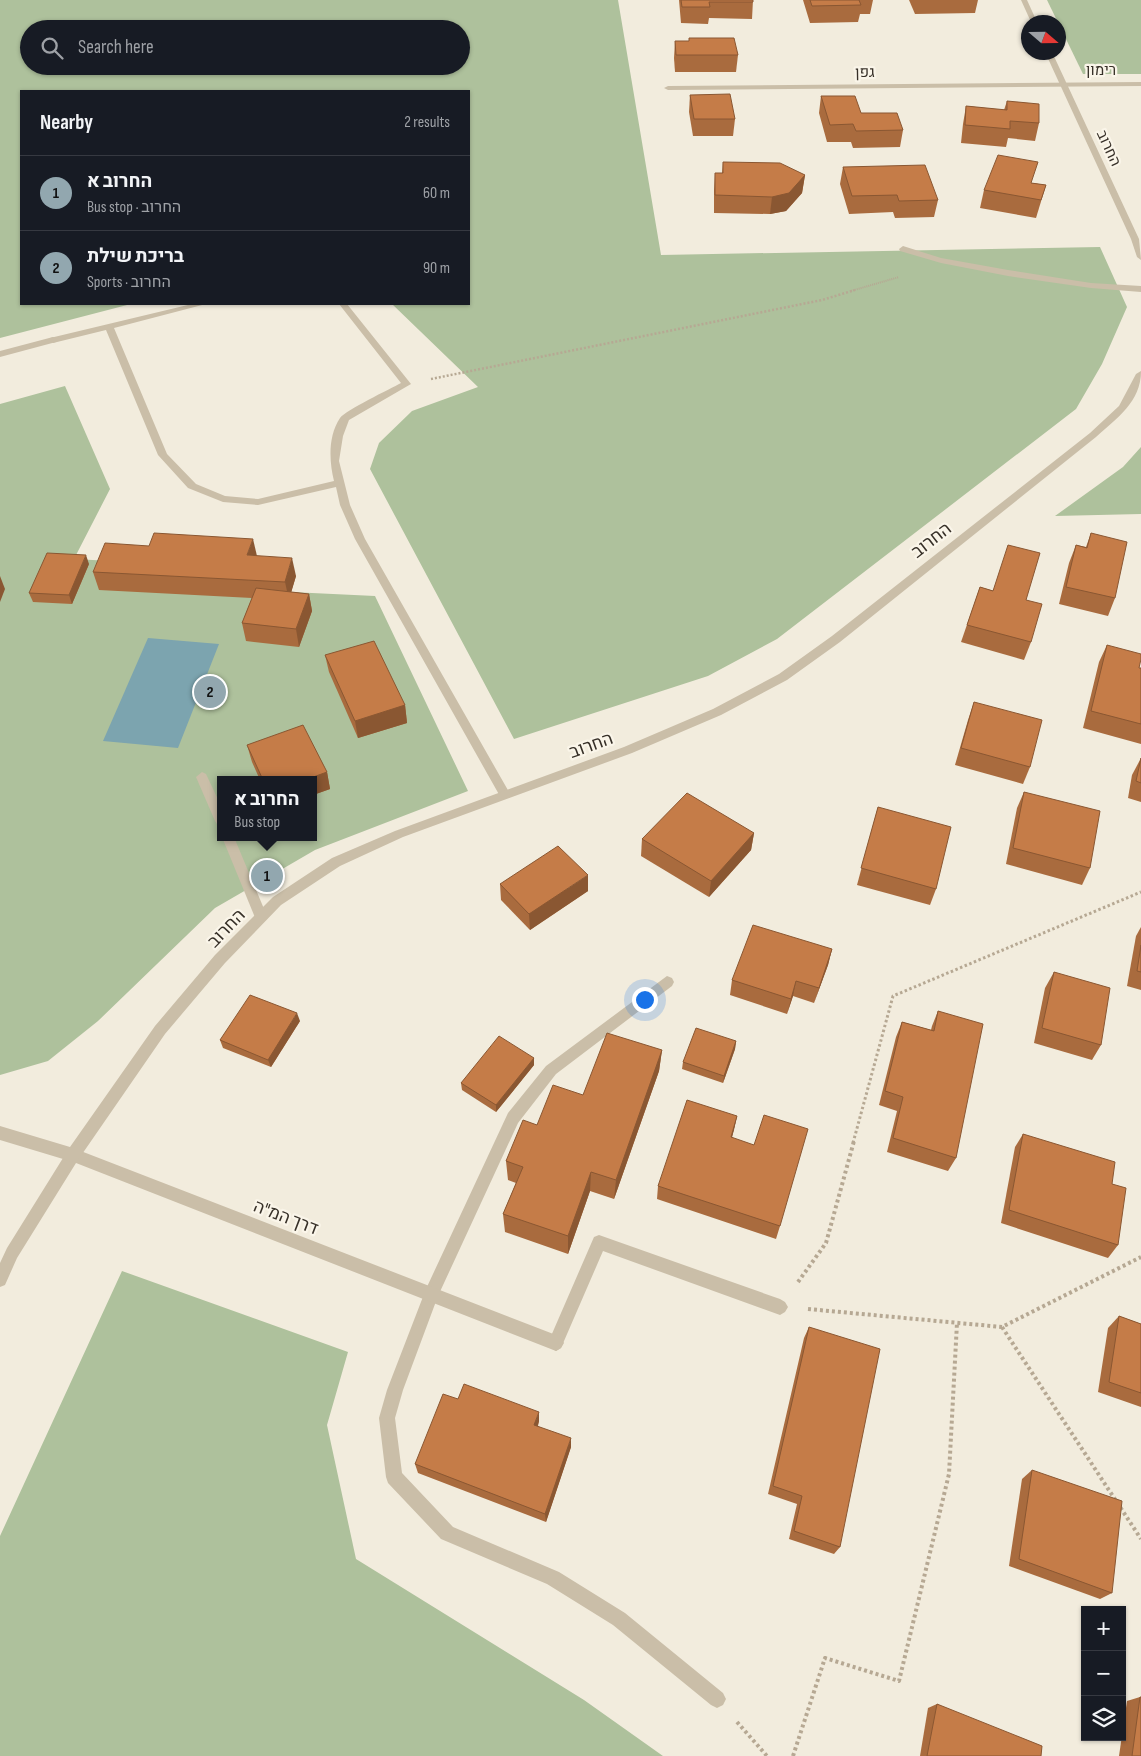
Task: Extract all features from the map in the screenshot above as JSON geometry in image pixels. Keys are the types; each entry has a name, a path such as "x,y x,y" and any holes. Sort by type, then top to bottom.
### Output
{"street":[{"path":"1024,0 1031,15"},
{"name":"החרוב","path":"1052,60 1138,240 1141,257"},
{"name":"רימון","path":"1062,84 1141,84"},
{"name":"גפן","path":"668,88 1062,84"},
{"path":"902,249 950,262 1052,280 1116,289 1141,289"},
{"path":"0,354 198,305"},
{"path":"344,305 406,384 345,418 338,436 334,461 345,505 360,538 505,795"},
{"path":"109,327 163,455 192,486 223,499 258,502 340,483"},
{"name":"החרוב","path":"0,1280 12,1253 73,1155 160,1030 220,959 276,901 336,862 399,834 628,750 700,720 783,677 836,639 1093,435 1123,408 1141,374"},
{"path":"202,777 217,812"},
{"path":"230,841 261,916"},
{"path":"667,982 551,1070 513,1118 431,1294 386,1418 394,1477 447,1534 553,1578 618,1619 717,1699"},
{"name":"דרך המ\"ה","path":"0,1133 73,1155 556,1343 599,1242 780,1306"}],"path":[{"path":"406,384 822,300 950,262"},
{"path":"780,1306 826,1243 893,996 1141,892"},
{"path":"780,1306 1002,1327 1141,1258"},
{"path":"793,1756 825,1658 899,1681 949,1474 957,1323"},
{"path":"1002,1327 1141,1539"},
{"path":"717,1699 767,1756"}],"green space":[{"path":"0,0 618,0 661,255 1100,247 1127,307 1102,364 1076,409 777,639 708,676 514,739 370,469 379,443 412,411 478,387 393,305 470,305 470,90 20,90 20,305 127,305 0,338"},
{"path":"1047,0 1141,0 1141,74 1083,74 1066,39 1066,15 1054,15"},
{"path":"65,386 110,489 74,559 111,561 291,592 375,596 468,791 315,850 215,908 98,1021 48,1061 0,1075 0,404"},
{"path":"1141,447 1141,514 1055,516 1123,467"},
{"path":"122,1271 348,1352 327,1425 356,1559 584,1700 663,1756 0,1756 0,1536"}],"water":[{"path":"148,638 219,644 178,748 103,741"}],"building":[{"path":"681,0 753,0 753,2 709,2 710,7 682,7"},
{"path":"810,0 859,0 861,5 812,6"},
{"path":"689,38 734,38 738,55 676,55 675,41 689,41"},
{"path":"730,94 735,119 694,119 690,95"},
{"path":"821,96 855,96 861,113 897,113 903,130 856,131 853,124 830,125"},
{"path":"1007,101 1039,104 1039,123 1010,121 1010,129 965,125 966,106 1007,110"},
{"path":"998,155 1038,162 1031,183 1046,185 1041,200 984,190"},
{"path":"723,162 780,163 805,175 789,193 772,197 715,195 715,173 723,173"},
{"path":"925,165 938,200 899,201 897,195 852,196 843,167"},
{"path":"154,533 253,539 247,555 292,558 285,582 93,572 105,543 149,546"},
{"path":"1091,533 1127,542 1115,598 1066,587 1076,545 1087,548"},
{"path":"1008,545 1040,553 1026,600 1042,604 1031,642 967,625 980,587 993,591"},
{"path":"47,553 86,555 69,595 29,593"},
{"path":"256,588 309,594 296,629 242,623"},
{"path":"374,641 405,705 355,721 325,655"},
{"path":"1107,645 1141,654 1139,668 1141,668 1141,724 1091,711"},
{"path":"974,702 1042,720 1030,767 961,748"},
{"path":"303,725 327,772 316,776 261,776 247,745"},
{"path":"1141,758 1141,783 1136,781"},
{"path":"1024,792 1100,811 1090,868 1013,848"},
{"path":"687,793 754,833 711,881 642,839"},
{"path":"878,807 951,827 936,889 861,868"},
{"path":"558,846 588,875 529,914 500,884"},
{"path":"753,925 832,949 819,988 796,981 791,999 732,980"},
{"path":"1141,945 1141,972 1137,971"},
{"path":"1054,972 1110,988 1101,1045 1042,1028"},
{"path":"250,995 297,1013 268,1060 220,1040"},
{"path":"938,1011 983,1024 956,1158 893,1138 903,1097 885,1091 902,1022 934,1031"},
{"path":"696,1028 736,1041 724,1076 683,1062"},
{"path":"607,1033 662,1050 616,1180 591,1172 568,1236 503,1214 523,1167 506,1161 523,1120 537,1125 553,1085 583,1095"},
{"path":"499,1036 534,1058 496,1105 461,1083"},
{"path":"687,1100 737,1116 731,1137 754,1145 764,1115 808,1129 780,1226 658,1186"},
{"path":"1023,1134 1115,1162 1112,1184 1126,1188 1118,1245 1009,1210"},
{"path":"1119,1316 1141,1324 1141,1393 1109,1382"},
{"path":"809,1327 880,1349 840,1547 794,1531 802,1496 773,1486"},
{"path":"464,1384 539,1412 534,1425 571,1438 545,1514 415,1464 443,1394 458,1399"},
{"path":"1032,1470 1122,1501 1112,1593 1019,1559"},
{"path":"1140,1697 1141,1756 1132,1756"},
{"path":"937,1704 1042,1746 1041,1756 927,1756"}],"place":[{"name":"בריכת שילת","path":"210,692"},
{"name":"החרוב א","path":"267,876"}]}
